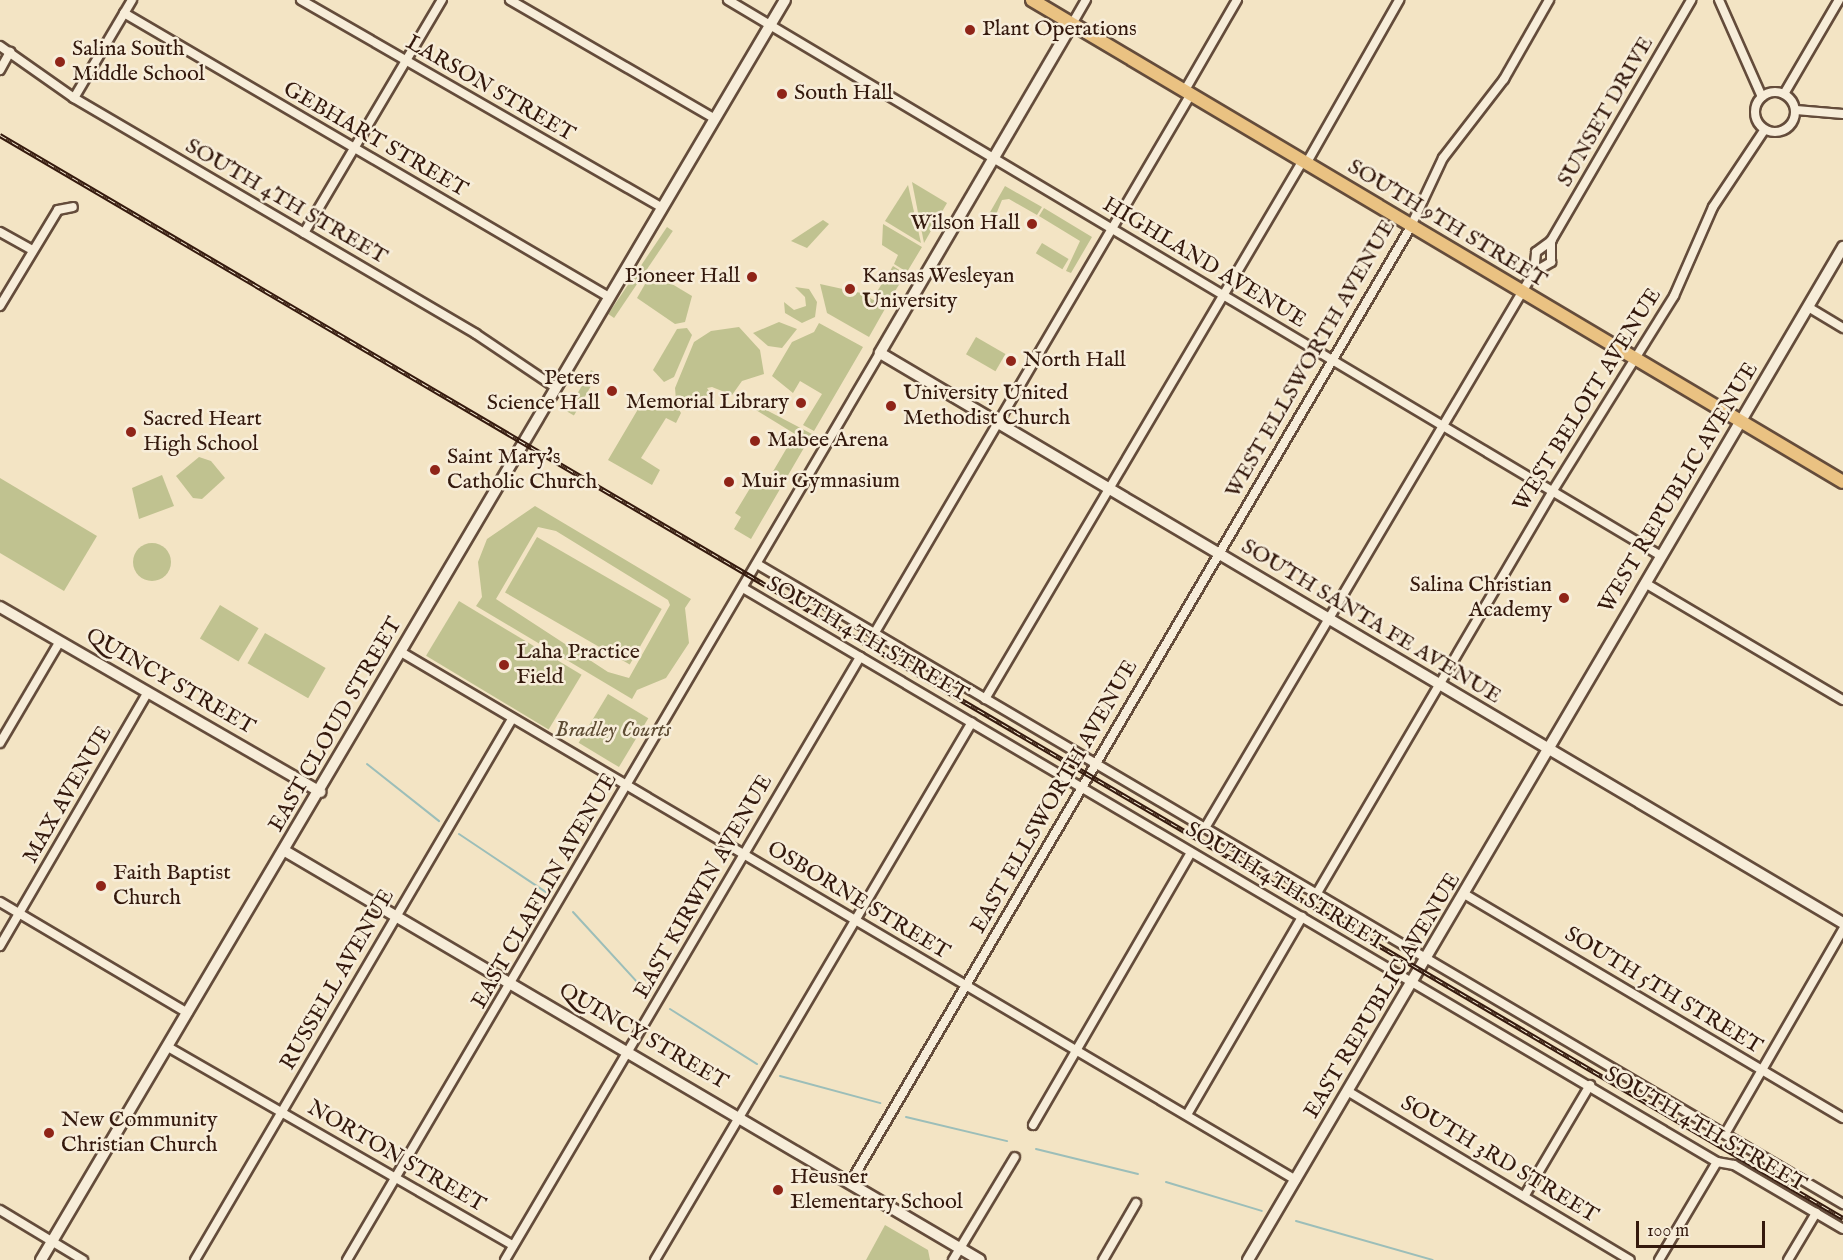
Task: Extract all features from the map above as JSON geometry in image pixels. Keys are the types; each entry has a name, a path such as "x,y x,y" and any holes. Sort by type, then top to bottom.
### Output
{"main road":[{"name":"EAST CLOUD STREET","path":"41,1260 320,792 555,387 785,0"},
{"name":"SOUTH 9TH STREET","path":"1032,0 1410,228 1843,482"},
{"path":"880,353 1072,24"},
{"name":"WEST REPUBLIC AVENUE","path":"1548,749 1843,247"},
{"name":"SOUTH SANTA FE AVENUE","path":"880,353 1843,923"},
{"name":"QUINCY STREET","path":"0,607 320,792"},
{"name":"EAST REPUBLIC AVENUE","path":"1248,1260 1466,895 1548,749"},
{"name":"QUINCY STREET","path":"285,851 513,983 980,1260"}],"street":[{"path":"74,98 132,0"},
{"name":"LARSON STREET","path":"301,0 662,208"},
{"path":"304,233 442,0"},
{"path":"510,0 715,119"},
{"name":"HIGHLAND AVENUE","path":"728,0 1661,556"},
{"path":"1072,24 1086,0"},
{"path":"874,634 1112,229 1237,0"},
{"path":"985,699 1399,0"},
{"name":"WEST ELLSWORTH AVENUE","path":"1217,554 1410,228 1443,158 1504,79 1549,0"},
{"name":"SUNSET DRIVE","path":"1205,828 1534,272 1536,252 1551,242 1691,0"},
{"path":"1719,0 1762,97 1757,113 1763,132 1781,128 1796,110"},
{"path":"1784,94 1839,0"},
{"name":"GEBHART STREET","path":"124,14 609,297"},
{"name":"SOUTH 4TH STREET","path":"0,46 74,98 304,233 555,387"},
{"path":"0,70 10,52"},
{"path":"1762,97 1784,94"},
{"path":"1784,94 1796,110 1843,114"},
{"name":"WEST BELOIT AVENUE","path":"1317,893 1632,358 1674,296 1713,207 1763,132"},
{"path":"0,306 58,210 73,207"},
{"path":"0,232 32,250"},
{"name":"SUNSET DRIVE","path":"1534,272 1551,262 1551,242"},
{"path":"1808,308 1843,328"},
{"name":"EAST CLAFLIN AVENUE","path":"347,1260 513,983 880,353"},
{"name":"EAST ELLSWORTH AVENUE","path":"850,1183 1217,554"},
{"name":"SOUTH 4TH STREET","path":"757,564 1843,1204"},
{"path":"1645,583 1843,699"},
{"name":"SOUTH 4TH STREET","path":"743,588 1718,1162 1734,1165 1843,1229"},
{"path":"0,743 60,641"},
{"name":"OSBORNE STREET","path":"401,652 965,986 1077,1047 1296,1180"},
{"name":"EAST KIRWIN AVENUE","path":"506,1260 860,657"},
{"name":"MAX AVENUE","path":"0,946 148,693"},
{"name":"RUSSELL AVENUE","path":"195,1260 512,719"},
{"path":"656,1260 972,722"},
{"path":"1033,1125 1191,852"},
{"name":"SOUTH 5TH STREET","path":"1466,895 1843,1118"},
{"path":"0,902 188,1013"},
{"path":"1188,1113 1302,917"},
{"path":"1725,1134 1843,930"},
{"name":"NORTON STREET","path":"168,1047 513,1245"},
{"path":"1525,1195 1590,1085"},
{"name":"SOUTH 3RD STREET","path":"1350,1092 1630,1260"},
{"path":"953,1260 1015,1157"},
{"path":"1659,1260 1718,1162"},
{"path":"1103,1260 1136,1203"},
{"path":"0,1210 83,1260"},
{"path":"1788,1260 1816,1213"}],"green space":[{"path":"912,182 947,203 924,243"},
{"path":"908,185 921,243 885,221"},
{"path":"1005,186 1042,207 1037,215 1009,199 1002,200 995,217 989,214"},
{"path":"1044,208 1092,237 1071,273 1066,271 1080,241 1039,216"},
{"path":"823,220 829,224 807,248 791,241"},
{"path":"883,224 922,247 907,272 894,264 898,255 882,245"},
{"path":"667,227 673,231 614,318 608,314"},
{"path":"1042,243 1069,259 1062,269 1036,253"},
{"path":"893,266 906,274 887,304 874,297"},
{"path":"652,272 692,296 685,322 675,324 637,298"},
{"path":"820,284 861,293 886,307 869,337 827,313"},
{"path":"795,287 809,289 817,302 815,317 802,323 785,313 784,302 794,310 806,306 805,297"},
{"path":"779,322 797,329 782,348 768,346 753,333"},
{"path":"819,323 863,347 814,431 803,425 822,394 800,381 793,393 772,376 792,342 814,332"},
{"path":"739,327 760,350 764,374 742,381 732,395 712,387 707,388 712,395 676,400 675,388 694,342 711,331"},
{"path":"687,328 692,335 674,377 664,382 653,370 677,329"},
{"path":"976,337 1005,354 995,371 966,354"},
{"path":"591,370 598,374 574,416 567,412"},
{"path":"644,399 661,409 678,408 681,413 676,423 666,418 641,458 660,470 652,485 608,460"},
{"path":"753,403 812,434 751,539 734,529 741,517 735,513 758,475 768,480 795,434 751,407"},
{"path":"199,457 211,461 225,478 202,499 193,498 176,476"},
{"path":"162,475 174,506 139,519 132,488"},
{"path":"0,478 97,536 64,591 0,553"},
{"path":"535,506 691,599 685,608 689,643 666,678 637,690 632,699 476,606 482,597 478,562 487,539","holes":["538,527 556,531 668,600 670,605 629,678 608,672 496,599"]},
{"path":"537,537 662,609 630,664 505,592"},
{"path":"152,543 166,548 171,562 166,576 152,581 138,576 133,562 138,548"},
{"name":"Laha Practice Field","path":"459,601 582,675 549,730 426,656"},
{"path":"220,605 259,628 238,662 200,638"},
{"path":"265,633 326,668 308,698 247,663"},
{"name":"Bradley Courts","path":"608,694 648,718 619,767 579,743"},
{"path":"885,1225 928,1250 930,1260 866,1260"}],"waterway":[{"path":"367,764 439,821"},
{"path":"459,834 550,895"},
{"path":"573,912 649,995"},
{"path":"670,1009 757,1064"},
{"path":"780,1076 880,1103"},
{"path":"906,1117 1007,1141"},
{"path":"1036,1149 1138,1174"},
{"path":"1166,1182 1262,1211"},
{"path":"1296,1221 1433,1260"}],"railway":[{"path":"0,135 1843,1218"}],"place":[{"name":"Plant Operations","path":"970,30"},
{"name":"Salina South Middle School","path":"60,62"},
{"name":"South Hall","path":"782,94"},
{"name":"Wilson Hall","path":"1032,224"},
{"name":"Pioneer Hall","path":"752,277"},
{"name":"Kansas Wesleyan University","path":"850,289"},
{"name":"North Hall","path":"1011,361"},
{"name":"Peters Science Hall","path":"612,391"},
{"name":"Memorial Library","path":"801,403"},
{"name":"University United Methodist Church","path":"891,406"},
{"name":"Sacred Heart High School","path":"131,432"},
{"name":"Mabee Arena","path":"755,441"},
{"name":"Saint Mary's Catholic Church","path":"435,470"},
{"name":"Muir Gymnasium","path":"729,482"},
{"name":"Salina Christian Academy","path":"1564,598"},
{"name":"Laha Practice Field","path":"504,665"},
{"name":"Faith Baptist Church","path":"101,886"},
{"name":"New Community Christian Church","path":"49,1133"},
{"name":"Heusner Elementary School","path":"778,1190"}]}
